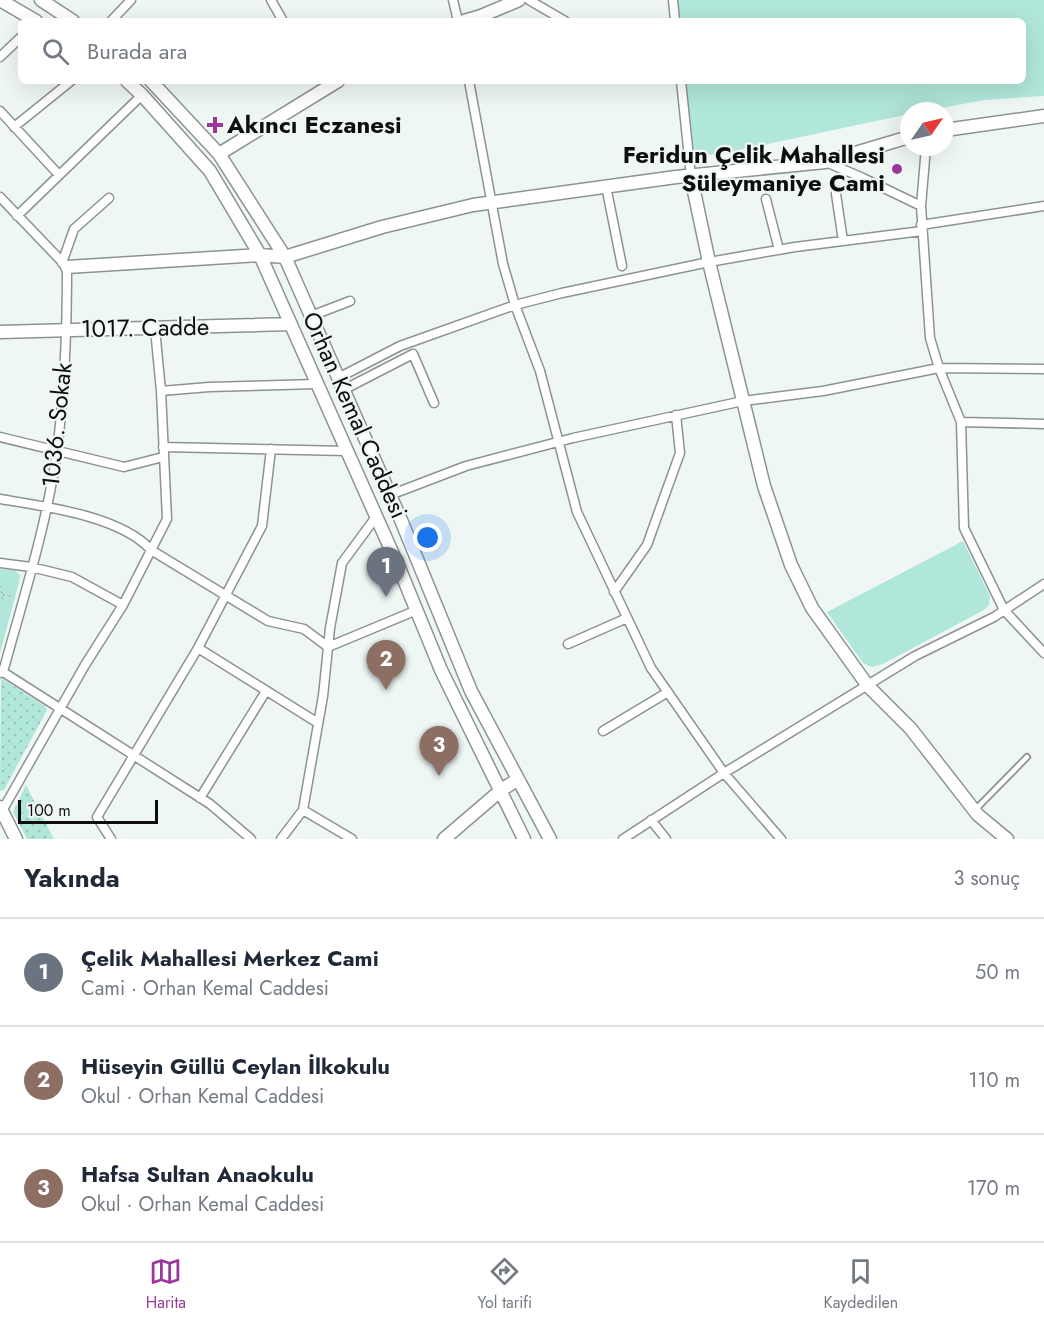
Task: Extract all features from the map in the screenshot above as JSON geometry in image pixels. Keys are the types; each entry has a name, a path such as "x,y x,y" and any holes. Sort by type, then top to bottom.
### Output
{"street":[{"path":"0,0 31,18"},
{"path":"41,0 68,18"},
{"path":"112,18 131,0"},
{"path":"271,0 281,18"},
{"path":"453,0 457,18"},
{"path":"474,18 519,0"},
{"path":"529,0 560,18"},
{"path":"673,0 675,18"},
{"path":"0,57 18,40"},
{"path":"14,127 67,84"},
{"name":"Orhan Kemal Caddesi","path":"130,84 210,171 260,255 417,610 441,670 524,839"},
{"name":"Orhan Kemal Caddesi","path":"154,84 219,154 285,257 390,495 471,691 550,839"},
{"path":"470,84 503,264 515,305 540,371 577,512 651,668 724,773 781,839"},
{"path":"681,84 691,177 709,262 764,486 791,565 812,608 868,686 911,729 975,810 1007,839"},
{"path":"219,154 321,85"},
{"path":"16,216 142,95"},
{"path":"0,111 59,175"},
{"path":"954,129 1044,116"},
{"path":"0,198 65,265 260,255 285,257 382,227 473,205 676,177 825,162 900,140"},
{"path":"925,156 921,228 930,338 939,368 961,422 964,528 1004,610 1044,653"},
{"path":"825,162 863,177 921,206"},
{"path":"606,186 622,266"},
{"path":"836,194 843,241"},
{"name":"1036. Sokak","path":"1,673 32,567 47,507 57,450 67,330 65,265 74,229 109,198"},
{"path":"766,199 779,249"},
{"path":"340,384 400,346 515,305 562,293 779,249 843,241 1044,206"},
{"path":"311,316 350,301"},
{"name":"1017. Cadde","path":"0,332 291,324"},
{"path":"16,839 4,826 1,809 123,605 167,519 161,391 155,329"},
{"path":"340,384 413,354 434,403"},
{"path":"390,495 466,466 558,441 743,401 823,391 939,368 1044,369"},
{"path":"161,391 209,387 317,384"},
{"path":"614,592 647,544 680,453 676,415"},
{"path":"961,422 1044,424"},
{"path":"0,437 124,467 163,457"},
{"path":"163,447 347,451"},
{"path":"111,839 98,817 198,648 262,526 271,449"},
{"path":"0,499 81,515 123,530 151,550 268,621 304,629 328,648"},
{"path":"280,839 303,810 323,696 330,628 342,563 376,517"},
{"path":"0,562 72,577 123,605"},
{"path":"623,839 724,773 915,656 994,617 1044,584"},
{"path":"328,648 417,610"},
{"path":"568,644 627,618"},
{"path":"198,648 318,723"},
{"path":"1,673 200,798 251,839"},
{"path":"200,798 266,691"},
{"path":"603,731 668,692"},
{"path":"444,839 500,791 518,779"},
{"path":"303,810 352,839"},
{"path":"651,820 666,839"}],"lane":[{"path":"975,810 1027,757"}],"path":[{"path":"0,586 3,595 0,603"},
{"path":"3,595 24,596"}],"green space":[{"path":"675,0 1044,0 1044,96 984,100 954,106 954,102 900,102 900,116 730,152 701,156 692,153 684,84 1026,84 1026,18 678,18"},
{"path":"963,541 990,596 989,605 984,610 883,664 872,667 863,663 827,612"},
{"path":"0,569 14,570 20,575 0,653"},
{"path":"1,678 45,706 47,710 4,790 0,791"},
{"path":"26,785 54,839 27,839 13,812"}],"place":[{"name":"Akıncı Eczanesi","path":"215,125"},
{"name":"Feridun Çelik Mahallesi Süleymaniye Cami","path":"897,169"},
{"name":"Çelik Mahallesi Merkez Cami","path":"386,597"},
{"name":"Hüseyin Güllü Ceylan İlkokulu","path":"386,690"},
{"name":"Hafsa Sultan Anaokulu","path":"439,776"}]}
